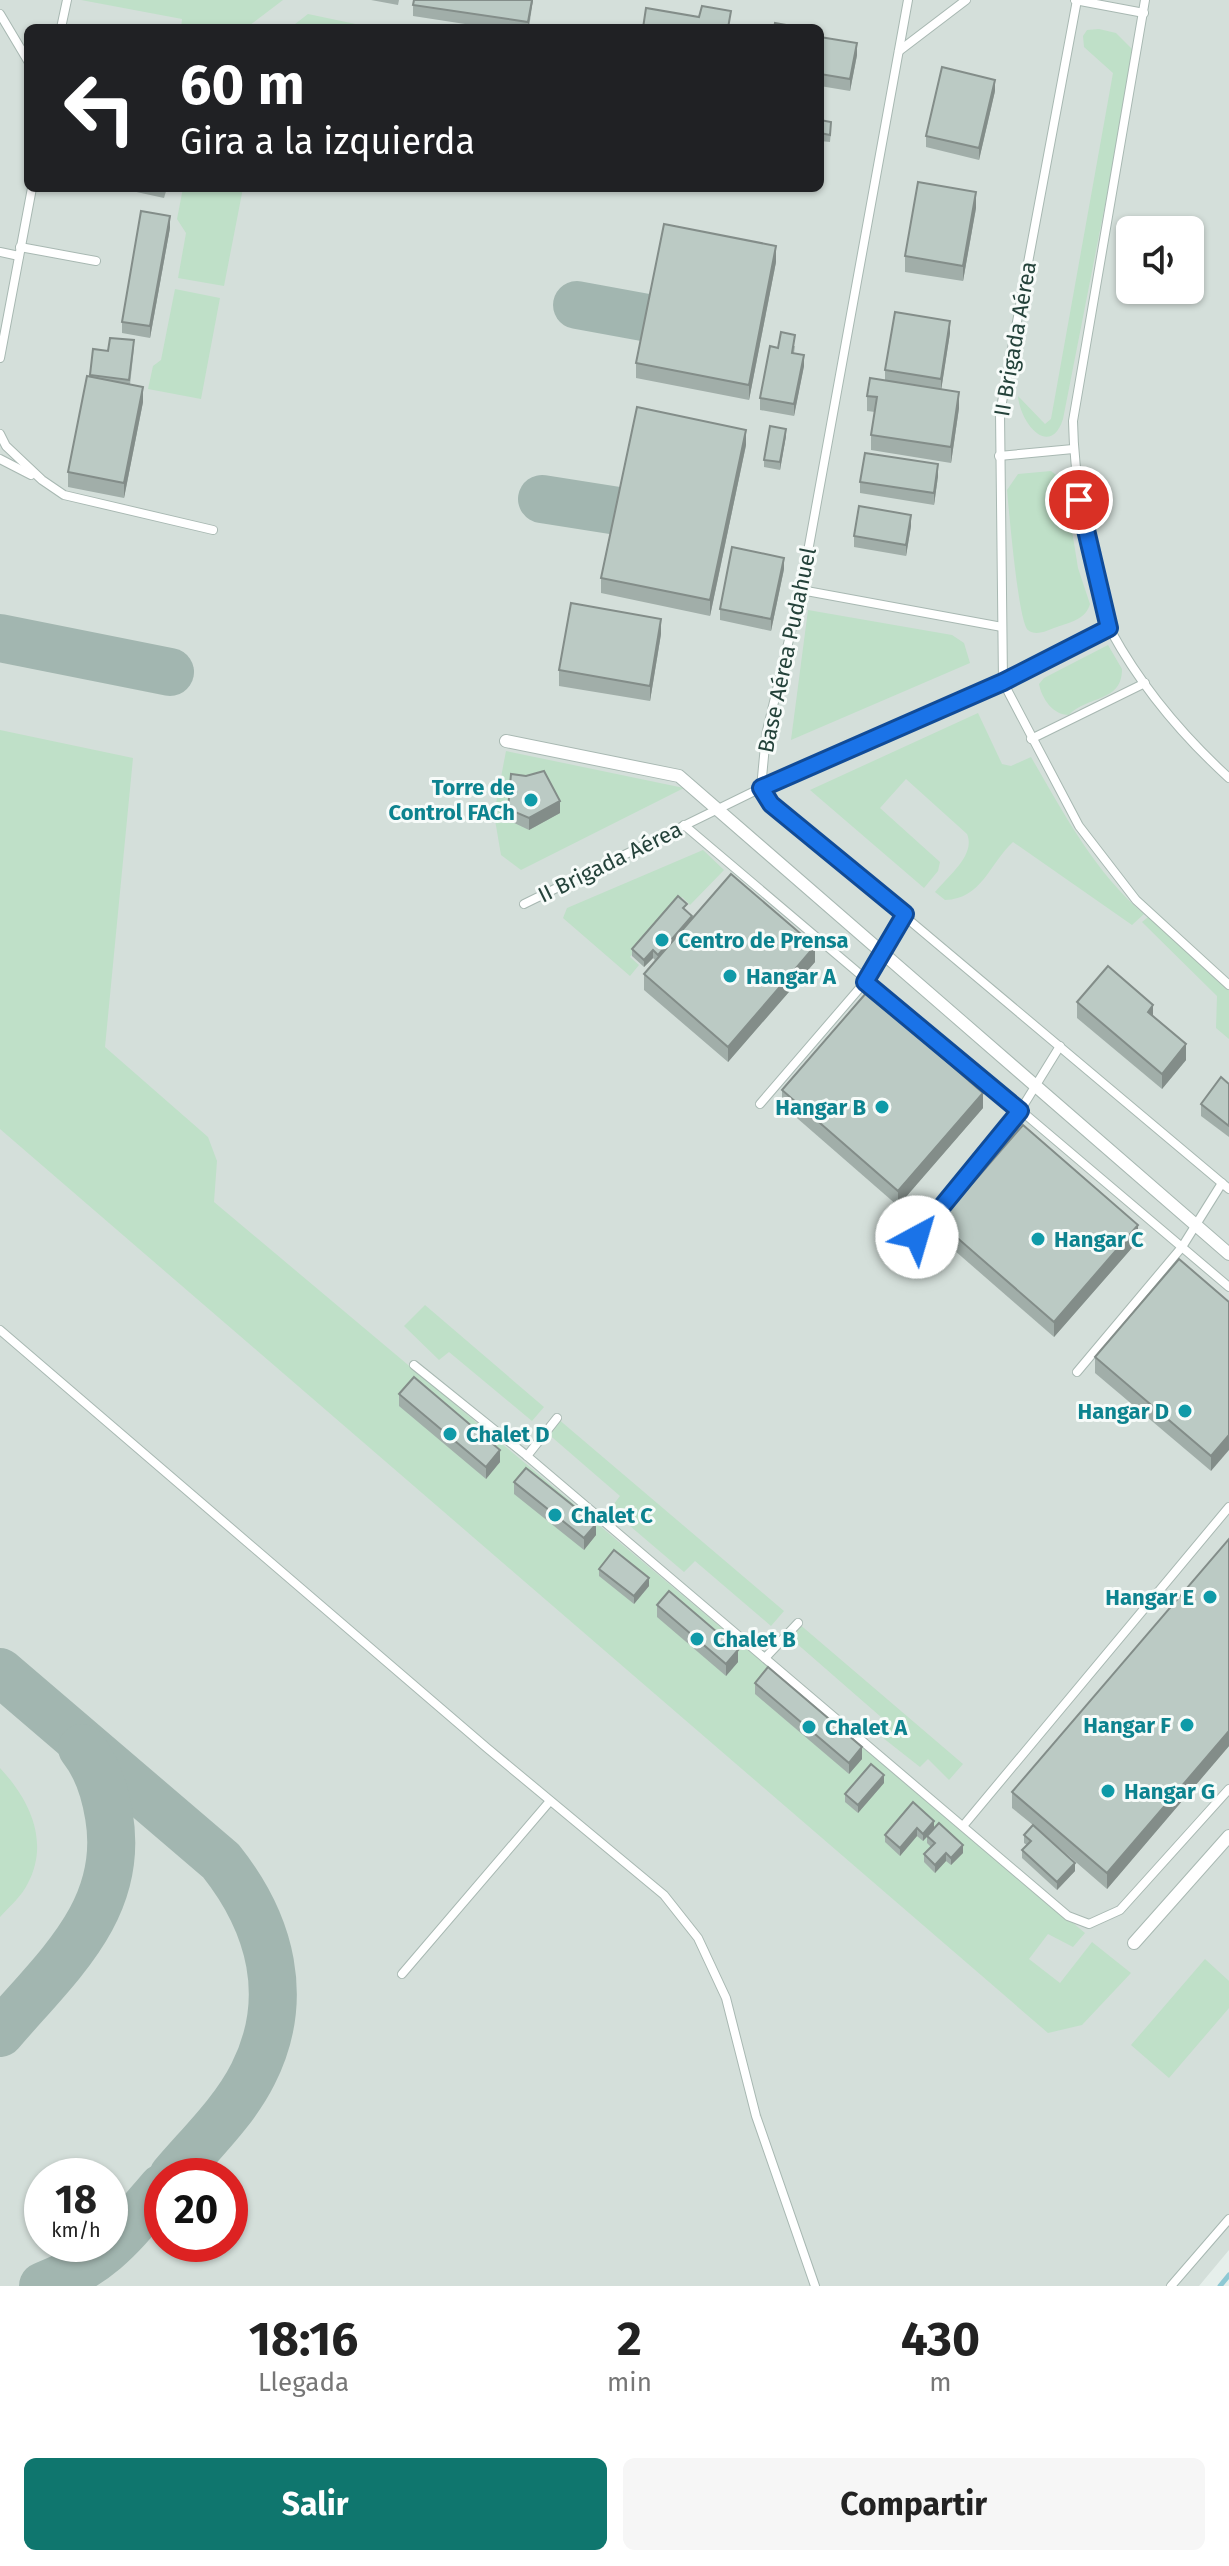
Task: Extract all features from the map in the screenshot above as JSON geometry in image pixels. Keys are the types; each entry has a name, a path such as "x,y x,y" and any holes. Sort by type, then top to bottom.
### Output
{"street":[{"path":"506,741 679,776 1229,1254"},
{"path":"1134,1943 1229,1836"}],"lane":[{"path":"62,24 67,0"},
{"name":"Base Aérea Pudahuel","path":"761,788 766,735 801,590 908,0"},
{"path":"898,51 966,0"},
{"path":"1076,0 1144,13"},
{"name":"II Brigada Aérea","path":"1076,0 1000,413 1003,682 1079,826 1136,900 1229,985"},
{"path":"1145,0 1073,421 1073,449 1082,525 1109,628 1145,683 1198,750 1229,778"},
{"path":"0,14 24,54"},
{"path":"0,355 31,192"},
{"path":"0,252 96,261"},
{"path":"0,434 6,446 42,480"},
{"path":"999,456 1073,449"},
{"path":"0,459 64,495 213,530"},
{"path":"801,590 1002,627"},
{"name":"II Brigada Aérea","path":"524,904 761,788 1003,682 1109,628"},
{"path":"1031,739 1145,683"},
{"path":"761,788 771,804 1226,1186 1182,1247 1077,1372"},
{"path":"684,825 865,982 1229,1287"},
{"path":"760,1104 865,982 905,914"},
{"path":"917,1237 1020,1111 1060,1046"},
{"path":"0,1330 664,1895 698,1938 726,1998 756,2116 815,2286"},
{"path":"414,1365 527,1456 1068,1916 1089,1924 1120,1910 1229,1789"},
{"path":"527,1456 557,1418"},
{"path":"963,1826 1227,1511"},
{"path":"765,1658 798,1623"},
{"path":"402,1974 550,1801"},
{"path":"1171,2286 1229,2219"}],"shaded area":[{"path":"0,0 1229,0 1229,2250 1199,2286 0,2286"}],"green space":[{"path":"81,0 283,0 251,24 181,24 182,19"},
{"path":"308,14 356,24 295,24"},
{"path":"1087,30 1116,33 1135,52 1063,419 1057,431 1051,436 1044,436 1036,433 1024,417 1018,396 1045,424 1051,419 1113,73 1084,47 1083,36"},
{"path":"182,192 242,192 224,286 178,278 186,233 177,219"},
{"path":"175,289 220,298 201,399 148,389 153,366 161,360"},
{"path":"1051,471 1064,481 1078,568 1090,604 1077,619 1035,633 1028,630 1021,607 1007,490 1018,474"},
{"path":"808,610 952,635 964,643 970,663 791,740"},
{"path":"1108,645 1122,669 1116,688 1069,715 1053,709 1040,690 1039,684 1044,678"},
{"path":"978,713 1002,764 1011,766 1031,757 1095,861 1144,914 1132,925 1013,842 968,894 945,900 935,892 968,850 967,834 906,779 880,808 940,862 938,871 924,888 810,790"},
{"path":"0,730 133,758 105,1047 208,1137 217,1161 214,1202 1085,1933 1073,1947 1048,1934 1029,1959 1060,1983 1092,1942 1131,1973 1082,2025 1048,2033 0,1129"},
{"path":"506,751 684,788 521,870 501,855 494,814"},
{"path":"703,850 724,870 690,905 682,897 630,957 639,965 630,976 563,918 567,908"},
{"path":"1152,914 1229,985 1229,1039 1216,1028 1217,996 1142,922"},
{"path":"425,1305 544,1407 532,1421 449,1352 439,1360 404,1326"},
{"path":"557,1418 784,1611 771,1626 695,1561 684,1572 610,1509 620,1496 546,1432"},
{"path":"798,1623 963,1764 949,1780 928,1759 920,1767 873,1730 881,1717 787,1635"},
{"path":"0,1768 27,1807 33,1821 37,1852 25,1888 0,1917"},
{"path":"1205,1959 1229,1981 1229,2008 1169,2078 1131,2045"}],"building":[{"path":"414,0 532,0 528,22 413,5"},
{"path":"702,6 731,11 729,24 644,24 646,8 699,17"},
{"path":"824,38 857,43 850,79 824,75"},
{"path":"942,67 995,80 979,148 926,136"},
{"path":"824,121 831,122 830,135 824,134"},
{"path":"918,182 976,192 963,266 905,256"},
{"path":"141,211 170,216 150,326 122,322"},
{"path":"664,224 776,246 749,385 636,363"},
{"path":"895,312 950,321 941,379 885,370"},
{"path":"781,332 795,335 792,353 804,355 794,404 760,398 770,346 778,348"},
{"path":"110,338 134,340 129,380 90,375 93,349 108,351"},
{"path":"87,376 143,387 124,483 68,472"},
{"path":"870,378 959,392 951,447 871,435 877,397 867,396"},
{"path":"637,407 746,430 710,600 601,578"},
{"path":"770,426 786,429 780,462 764,460"},
{"path":"865,453 938,464 934,493 860,482"},
{"path":"859,506 911,515 906,545 854,536"},
{"path":"732,547 784,558 771,619 720,609"},
{"path":"571,603 661,619 650,686 559,670"},
{"name":"Torre de Control FACh","path":"544,771 560,801 529,818 508,809 511,774 526,776"},
{"name":"Hangar A","path":"731,874 815,946 728,1047 644,974"},
{"name":"Centro de Prensa","path":"678,896 687,904 683,908 692,916 658,955 653,950 644,960 632,949"},
{"path":"1108,966 1153,1005 1148,1012 1186,1044 1162,1074 1077,1002"},
{"name":"Hangar B","path":"867,992 983,1093 898,1191 782,1090"},
{"path":"1221,1077 1229,1084 1229,1126 1201,1104"},
{"name":"Hangar C","path":"1023,1125 1138,1225 1054,1322 939,1222"},
{"name":"Hangar D","path":"1179,1259 1229,1302 1229,1435 1211,1456 1095,1357"},
{"path":"414,1377 500,1450 486,1467 399,1394"},
{"path":"526,1468 596,1524 584,1538 514,1482"},
{"path":"1229,1539 1229,1731 1107,1873 1012,1792"},
{"path":"614,1550 649,1578 634,1596 599,1569"},
{"path":"669,1591 738,1650 726,1664 657,1605"},
{"path":"768,1667 862,1747 849,1763 755,1683"},
{"path":"871,1764 884,1775 858,1805 845,1794"},
{"path":"913,1802 934,1821 923,1834 917,1828 900,1848 885,1835"},
{"path":"939,1823 963,1845 951,1858 946,1853 935,1865 924,1854 935,1843 927,1836"},
{"path":"1033,1825 1075,1863 1057,1882 1022,1850 1031,1841 1024,1835"}],"waterway":[{"path":"1220,2286 1229,2275"}],"taxiway":[{"path":"577,305 648,318"},
{"path":"542,499 618,511"},
{"path":"0,638 170,672"},
{"path":"0,1672 221,1861 238,1885 263,1936 273,1990 265,2046 245,2088 189,2158"},
{"path":"0,2033 82,1935 107,1880 111,1850 109,1816 97,1772 82,1748"},
{"path":"43,2286 96,2257 144,2209"}],"place":[{"name":"Torre de Control FACh","path":"531,800"},
{"name":"Centro de Prensa","path":"662,940"},
{"name":"Hangar A","path":"730,976"},
{"name":"Hangar B","path":"882,1107"},
{"name":"Hangar C","path":"1038,1239"},
{"name":"Hangar D","path":"1185,1411"},
{"name":"Chalet D","path":"450,1434"},
{"name":"Chalet C","path":"555,1515"},
{"name":"Hangar E","path":"1210,1597"},
{"name":"Chalet B","path":"697,1639"},
{"name":"Hangar F","path":"1187,1725"},
{"name":"Chalet A","path":"809,1727"},
{"name":"Hangar G","path":"1108,1791"}],"route":[{"path":"917,1237 1020,1111 865,982 905,914 771,804 761,788 1003,682 1109,628 1082,525 1079,500"}]}
